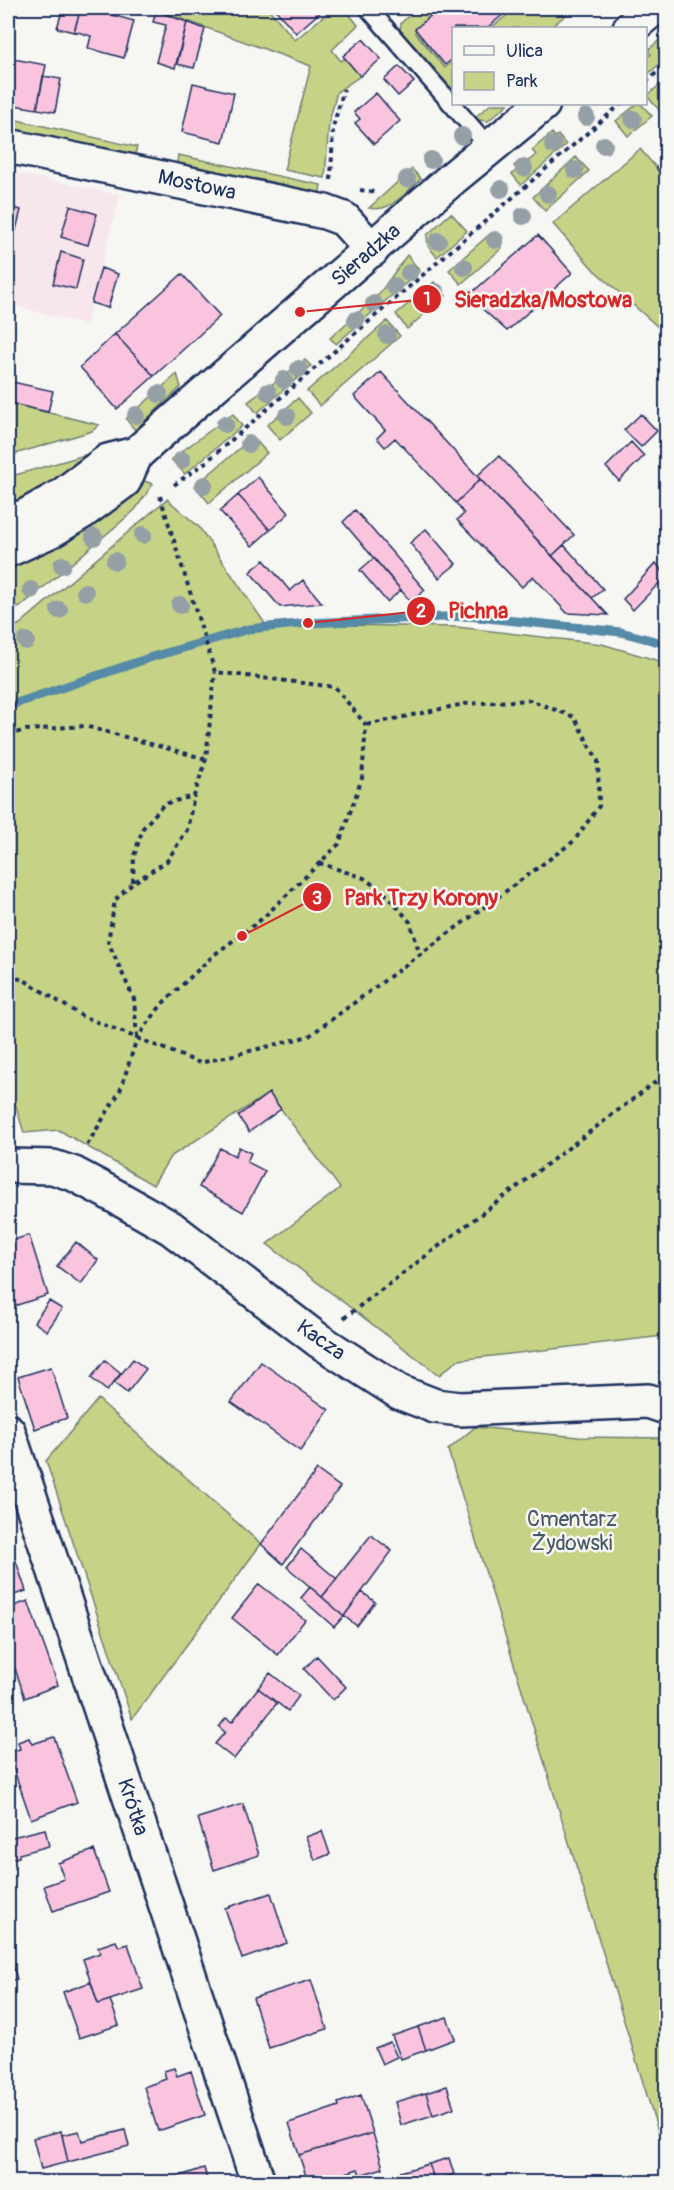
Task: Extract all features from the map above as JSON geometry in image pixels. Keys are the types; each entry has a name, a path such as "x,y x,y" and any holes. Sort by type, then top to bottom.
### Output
{"street":[{"path":"631,27 654,8"},
{"name":"Sieradzka","path":"8,521 24,517 63,495 108,462 136,454 542,105"},
{"name":"Mostowa","path":"8,146 325,212 344,219 372,250"},
{"name":"Sieradzka","path":"8,550 54,529 124,482 136,454"},
{"name":"Kacza","path":"8,1166 53,1167 75,1174 171,1228 318,1340 417,1401 460,1409 648,1401 666,1407"},
{"name":"Krótka","path":"8,1431 258,2182"}],"lane":[{"path":"368,8 452,104"},
{"path":"453,105 490,148"}],"path":[{"path":"647,80 666,64"},
{"path":"331,183 333,127 344,89"},
{"path":"174,485 206,462 620,105"},
{"path":"137,1038 134,999 108,942 116,900 133,883 167,861 187,830 194,796 206,759 215,672 160,496"},
{"path":"87,1146 120,1091 137,1038 162,1004 214,955 263,918 339,844 362,778 366,725 336,687 215,672"},
{"path":"8,976 24,980 82,1016 201,1063 309,1036 574,841 599,806 598,761 574,717 530,700 464,704 366,725"},
{"path":"8,735 26,730 85,726 206,759"},
{"path":"133,883 134,856 143,828 164,804 194,796"},
{"path":"319,863 364,878 388,896 410,922 420,955"},
{"path":"353,1310 666,1074"}],"shaded area":[{"path":"8,171 120,195 86,325 8,304"}],"green space":[{"path":"152,8 268,8 295,40 333,8 344,8 358,25 332,50 341,61 345,58 360,76 337,92 329,122 325,178 284,170 311,66"},
{"path":"417,8 436,8 439,11 415,32 445,68 452,62 452,89 400,30 401,23"},
{"path":"516,8 570,8 572,10 551,27 492,27"},
{"path":"665,35 666,58 647,75 647,57 651,54 648,50"},
{"path":"666,79 666,103 659,110 647,96"},
{"path":"490,105 507,105 488,121 478,120 475,117"},
{"path":"636,105 642,105 652,116 628,136 616,121"},
{"path":"8,118 137,147 134,157 8,130"},
{"path":"552,133 555,137 558,135 566,145 521,185 512,174 517,170 514,166 519,161 523,165 536,155 532,150"},
{"path":"640,149 666,179 666,334 594,270 553,224"},
{"path":"178,155 321,185 319,197 184,167 177,163"},
{"path":"576,157 589,171 545,211 533,197"},
{"path":"412,169 421,179 404,195 384,207 369,208"},
{"path":"451,213 467,231 437,257 428,246 427,235"},
{"path":"490,234 502,248 461,284 449,270"},
{"path":"407,255 420,271 336,344 330,338 379,294"},
{"path":"434,282 446,296 407,329 396,314"},
{"path":"387,321 400,336 320,406 307,391"},
{"path":"305,360 311,366 257,413 248,402"},
{"path":"177,374 181,387 135,430 126,419"},
{"path":"298,398 311,413 280,440 267,425"},
{"path":"8,403 99,425 92,431 8,456"},
{"path":"233,414 242,426 185,474 171,459"},
{"path":"253,437 267,453 209,503 195,486"},
{"path":"99,451 35,495 8,505 8,477"},
{"path":"141,480 153,484 135,510 20,607 8,613 8,565"},
{"path":"167,499 199,527 268,628 287,624 457,627 602,644 666,663 666,1339 663,1336 458,1360 439,1375 267,1244 340,1188 269,1093 170,1157 153,1185 59,1130 24,1133 8,1080 8,630 20,624"},
{"path":"98,1399 261,1544 132,1719 46,1461"},
{"name":"Cmentarz Żydowski","path":"475,1427 578,1437 666,1438 666,2157 448,1450"}],"building":[{"path":"63,8 81,8 74,32 57,28"},
{"path":"81,8 114,8 112,15 134,21 124,58 88,48 91,36 74,31"},
{"path":"274,8 325,8 296,33"},
{"path":"440,8 511,8 488,27 452,27 452,60 445,65 415,29"},
{"path":"156,11 187,22 175,68 156,62 166,25 153,22"},
{"path":"187,22 205,29 194,68 177,64"},
{"path":"363,39 381,59 360,76 343,56"},
{"path":"8,58 46,65 37,109 8,104"},
{"path":"399,66 414,82 398,96 384,80"},
{"path":"43,76 61,79 55,112 37,109"},
{"path":"193,83 234,93 223,142 182,132"},
{"path":"376,93 400,121 374,144 355,123 360,119 354,112"},
{"path":"666,159 666,179 656,168"},
{"path":"8,206 21,210 8,262"},
{"path":"70,206 97,214 88,245 61,237"},
{"path":"538,235 572,273 507,331 468,296"},
{"path":"61,252 83,259 76,289 53,284"},
{"path":"101,268 118,274 108,308 91,303"},
{"path":"182,274 220,316 154,376 115,334"},
{"path":"115,334 154,376 117,409 80,367"},
{"path":"381,372 480,479 456,503 395,438 385,447 377,438 385,430 354,396"},
{"path":"8,381 53,391 48,412 8,403"},
{"path":"641,414 657,431 641,447 624,430"},
{"path":"631,442 644,456 619,481 606,467"},
{"path":"499,456 574,535 552,556 477,476"},
{"path":"258,477 289,513 270,530 238,495"},
{"path":"480,479 608,615 567,613 533,576 522,587 457,520 464,514 456,503"},
{"path":"238,495 270,530 252,546 220,511"},
{"path":"355,510 425,590 411,602 343,522"},
{"path":"426,529 456,564 439,578 410,543"},
{"path":"564,545 603,589 592,598 552,556"},
{"path":"374,558 401,590 387,602 360,570"},
{"path":"264,560 290,591 303,580 322,603 280,607 250,572"},
{"path":"656,563 666,576 633,610 623,599"},
{"path":"269,1093 281,1109 249,1132 238,1116"},
{"path":"239,1147 251,1153 247,1162 265,1171 243,1212 199,1187 220,1148 235,1156"},
{"path":"29,1235 48,1295 8,1308 8,1242"},
{"path":"76,1242 98,1260 81,1284 57,1266"},
{"path":"49,1301 62,1309 47,1331 34,1322"},
{"path":"133,1359 146,1369 127,1393 114,1383"},
{"path":"105,1360 121,1373 107,1391 91,1378"},
{"path":"261,1362 329,1410 300,1451 231,1402"},
{"path":"51,1367 67,1418 35,1429 18,1377"},
{"path":"317,1470 340,1487 283,1564 261,1544"},
{"path":"371,1535 392,1551 344,1616 322,1597"},
{"path":"8,1537 26,1591 8,1597"},
{"path":"301,1549 337,1579 322,1597 287,1567"},
{"path":"259,1584 305,1620 278,1655 232,1618"},
{"path":"310,1587 344,1616 334,1627 301,1598"},
{"path":"362,1592 375,1602 357,1626 344,1616"},
{"path":"28,1601 58,1685 25,1698 8,1648 8,1608"},
{"path":"317,1656 346,1687 333,1700 304,1669"},
{"path":"270,1673 299,1696 288,1711 258,1688"},
{"path":"258,1688 277,1703 234,1759 215,1744 225,1732 219,1727 226,1718 232,1722"},
{"path":"54,1737 77,1802 31,1819 8,1753 20,1749 18,1742 29,1738 32,1744"},
{"path":"243,1804 259,1855 214,1870 198,1818"},
{"path":"45,1829 49,1846 19,1854 19,1857 8,1860 8,1838"},
{"path":"322,1831 330,1854 315,1860 306,1837"},
{"path":"94,1850 109,1892 53,1911 44,1886 64,1879 58,1863"},
{"path":"271,1893 287,1943 242,1959 225,1908"},
{"path":"116,1941 119,1947 128,1944 143,1989 98,2004 83,1959 100,1953 98,1947"},
{"path":"8,1953 17,1979 8,1981"},
{"path":"311,1980 327,2029 269,2048 253,1998"},
{"path":"91,1982 98,2004 110,2000 119,2025 79,2038 63,1992"},
{"path":"447,2017 455,2039 426,2050 418,2027"},
{"path":"418,2027 426,2050 401,2059 392,2036"},
{"path":"390,2042 397,2057 382,2064 375,2048"},
{"path":"174,2068 177,2076 191,2071 205,2115 158,2131 144,2087 166,2079 164,2071"},
{"path":"447,2086 454,2108 433,2115 426,2093"},
{"path":"426,2093 433,2115 401,2125 395,2102"},
{"path":"361,2095 373,2133 299,2155 289,2123 339,2106 338,2103"},
{"path":"125,2130 129,2146 68,2162 62,2135 79,2131 82,2141"},
{"path":"61,2131 68,2162 41,2169 33,2138"},
{"path":"373,2133 383,2168 360,2175 358,2169 319,2182 308,2182 299,2155"},
{"path":"449,2158 454,2174 434,2181 429,2164"},
{"path":"429,2164 435,2182 403,2182 400,2172"},
{"path":"204,2168 208,2182 162,2182"}],"waterway":[{"path":"8,706 152,657 249,629 308,623 468,616 621,632 666,644"}],"place":[{"name":"Sieradzka/Mostowa","path":"300,312"},
{"name":"Pichna","path":"308,623"},
{"name":"Park Trzy Korony","path":"242,936"}]}
